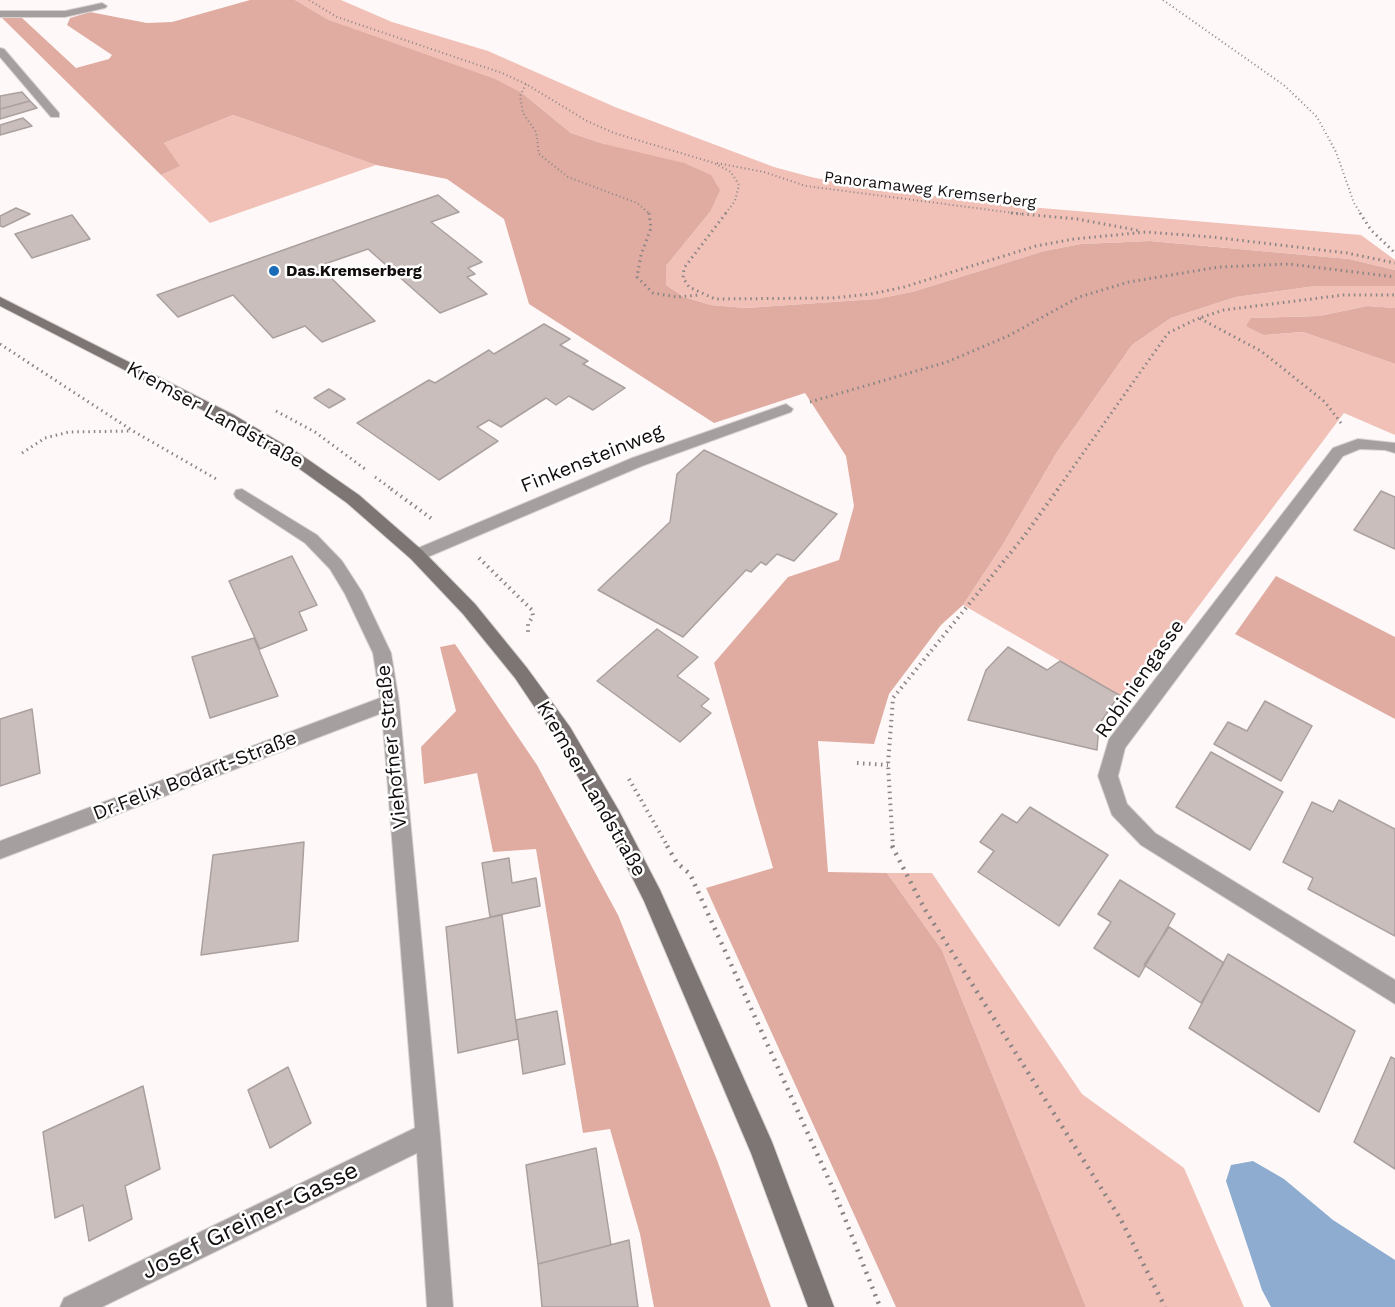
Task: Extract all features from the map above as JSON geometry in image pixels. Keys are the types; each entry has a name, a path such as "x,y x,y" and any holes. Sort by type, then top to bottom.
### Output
{"main road":[{"name":"Kremser Landstraße","path":"0,302 219,412 296,458 353,500 417,555 469,609 521,673 563,733 612,817 653,897 763,1151 821,1307"}],"street":[{"path":"0,14 65,14 102,6"},
{"path":"0,51 55,115"},
{"name":"Finkensteinweg","path":"417,555 637,462 786,409"},
{"path":"1358,444 1386,445 1395,448"},
{"name":"Robiniengasse","path":"1358,444 1338,452 1123,735 1116,745 1108,776 1119,809 1148,839 1395,993"},
{"name":"Viehofner Straße","path":"242,494 311,539 336,565 353,592 382,653 390,702 428,1135 440,1307"},
{"name":"Dr.Felix Bodart-Straße","path":"0,850 390,702"},
{"name":"Josef Greiner-Gasse","path":"73,1307 428,1135"}],"path":[{"name":"Panoramaweg Kremserberg","path":"309,0 337,17 477,64 526,84 587,121 614,133 714,163 764,172 806,186 1027,215 1077,219 1146,232 1212,237 1347,253 1395,263"},
{"path":"1163,0 1285,87 1317,117 1336,152 1354,202 1371,230 1395,253"},
{"path":"526,84 520,96 521,104 523,112 536,132 539,154 567,177 637,203 650,214 651,228 641,255 637,277 653,293 677,297 700,294"},
{"name":"Panoramaweg Kremserberg","path":"714,163 731,172 739,185 735,201 684,267 683,278 689,287 715,299 832,298 871,294 904,287 1036,246 1074,239 1146,232"},
{"path":"786,409 947,362 1008,336 1079,297 1129,282 1220,267 1289,264 1395,277"},
{"path":"1165,1307 1120,1218 924,908 892,846 888,765 893,699 1025,536 1168,333 1199,318 1224,310 1343,295 1395,295"},
{"path":"1199,318 1261,351 1325,402 1358,444"},
{"path":"0,344 133,431 242,494"},
{"path":"22,453 45,438 69,432 133,431"},
{"path":"857,763 888,765"}],"shaded area":[{"path":"250,0 295,0 329,20 495,79 522,93 571,133 604,144 684,163 711,175 720,190 710,212 666,266 666,285 684,297 711,305 746,308 876,299 912,292 1044,251 1081,244 1150,241 1349,259 1395,270 1395,286 1316,286 1236,297 1171,318 1132,345 1057,452 1002,546 963,605 941,625 889,694 874,744 818,741 828,872 887,873 942,950 1086,1307 896,1307 706,888 773,868 714,663 788,577 839,560 854,506 846,456 805,393 714,423 529,304 504,219 447,179 376,165 233,115 164,143 180,166 161,175 2,18 21,17 76,68 109,59 112,55 67,25 70,18 90,12 147,23 172,22"},
{"path":"295,0 341,0 392,22 488,51 615,107 774,167 811,177 859,187 1029,207 1361,235 1395,260 1395,270 1349,259 1150,241 1081,244 1044,251 912,292 876,299 746,308 711,305 684,297 666,285 666,266 710,212 604,144 571,133 522,93 329,20"},
{"path":"233,115 376,165 210,223 161,175 179,166 164,143"},
{"path":"1316,286 1395,286 1395,308 1367,306 1319,316 1251,318 1264,335 1303,332 1395,364 1395,435 1344,413 1128,700 963,605 1002,546 1057,452 1132,345 1171,318 1236,297"},
{"path":"1367,306 1395,308 1395,364 1303,332 1264,335 1246,326 1251,318 1319,316"},
{"path":"1276,576 1395,637 1395,719 1235,634"},
{"path":"455,644 537,765 618,915 717,1160 771,1307 654,1307 640,1234 610,1129 583,1133 536,849 493,852 477,773 424,784 421,747 456,711 440,647"},
{"path":"887,873 932,873 1082,1094 1184,1168 1244,1307 1086,1307 942,950"}],"water":[{"path":"1253,1161 1284,1179 1333,1220 1395,1260 1395,1307 1271,1307 1262,1290 1226,1181 1231,1165"}],"building":[{"path":"22,92 30,101 0,109 0,96"},
{"path":"30,101 37,108 0,119 0,109"},
{"path":"23,118 32,126 0,135 0,125"},
{"name":"Das.Kremserberg","path":"438,195 459,212 431,222 482,262 468,268 475,274 467,277 487,294 440,313 368,249 319,266 375,321 322,342 305,326 273,338 233,295 178,317 157,295"},
{"path":"16,208 30,214 3,227 0,226 0,216"},
{"path":"72,215 90,239 32,258 15,234"},
{"path":"544,324 570,339 560,345 588,361 583,364 625,388 593,410 569,396 556,405 546,398 501,427 489,420 477,427 498,441 439,480 357,423 429,380 435,383 489,350 494,354"},
{"path":"329,389 345,399 329,408 314,398"},
{"path":"704,450 837,514 794,561 777,554 766,565 761,562 751,572 746,570 683,637 598,590 670,522 677,474"},
{"path":"1381,491 1395,497 1395,549 1354,530"},
{"path":"292,556 317,605 299,612 307,630 260,649 229,581"},
{"path":"657,629 698,657 677,676 709,699 701,706 711,713 680,742 597,681"},
{"path":"254,638 278,696 210,718 192,657"},
{"path":"1008,647 1047,670 1060,661 1119,695 1099,725 1097,750 968,720 986,670"},
{"path":"1265,701 1312,726 1281,781 1214,744 1228,722 1247,731"},
{"path":"32,709 40,773 0,786 0,719"},
{"path":"1211,752 1283,792 1250,850 1176,807"},
{"path":"1339,800 1395,829 1395,936 1308,889 1313,878 1283,862 1312,802 1333,812"},
{"path":"1030,807 1108,855 1059,926 978,872 994,851 980,842 1002,814 1017,823"},
{"path":"304,842 298,941 201,955 213,855"},
{"path":"509,858 512,883 536,878 540,906 490,917 482,863"},
{"path":"1120,880 1175,914 1139,977 1094,948 1111,922 1098,914"},
{"path":"502,915 518,1039 458,1053 446,927"},
{"path":"1169,927 1224,963 1201,1003 1144,965"},
{"path":"1228,954 1355,1031 1319,1112 1189,1028"},
{"path":"557,1011 565,1064 523,1074 516,1020"},
{"path":"1391,1057 1395,1059 1395,1169 1354,1142"},
{"path":"288,1067 311,1123 270,1148 248,1090"},
{"path":"143,1086 160,1169 125,1186 132,1219 89,1241 83,1205 55,1218 43,1132"},
{"path":"596,1148 611,1245 538,1264 526,1165"},
{"path":"629,1240 638,1307 542,1307 538,1264"}],"place":[{"name":"Das.Kremserberg","path":"274,271"}]}
